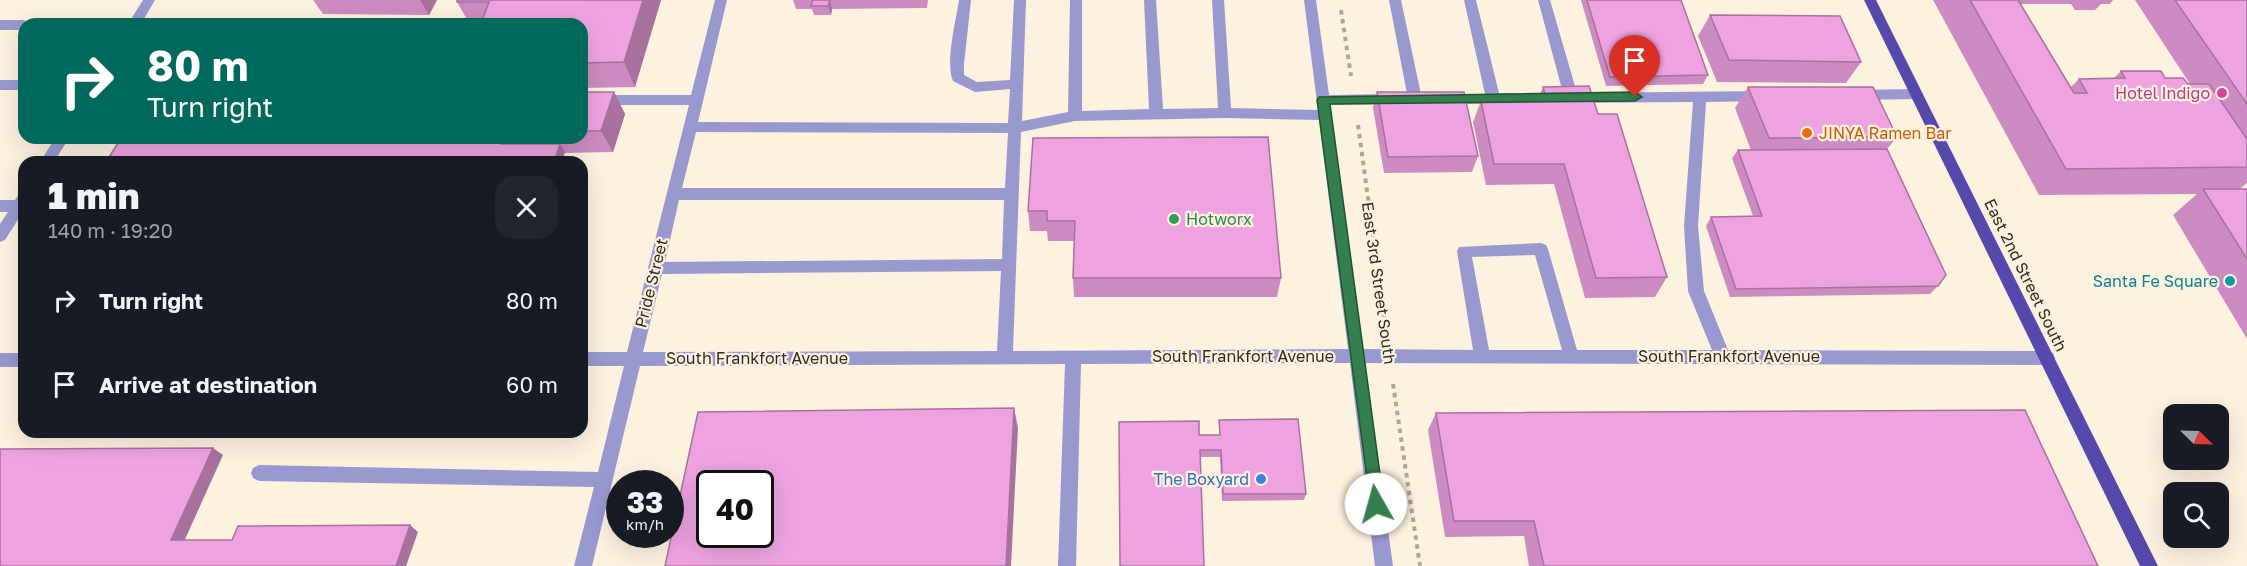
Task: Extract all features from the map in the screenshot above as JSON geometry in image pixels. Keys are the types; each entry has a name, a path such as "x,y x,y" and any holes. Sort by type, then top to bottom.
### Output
{"main road":[{"name":"East 2nd Street South","path":"1870,0 2149,566"}],"street":[{"path":"138,18 149,0"},
{"name":"Pride Street","path":"583,566 721,0"},
{"path":"965,0 957,64 958,78 975,87 1017,84"},
{"path":"1005,357 1020,0"},
{"path":"1075,116 1076,0"},
{"path":"1150,0 1156,114"},
{"path":"1218,0 1225,113"},
{"name":"East 3rd Street South","path":"1310,0 1384,566"},
{"path":"1395,0 1426,99"},
{"path":"1470,0 1493,98"},
{"path":"1544,0 1571,97"},
{"path":"0,25 18,25"},
{"path":"0,84 18,84"},
{"path":"1842,95 1917,94"},
{"path":"1700,96 1691,226 1696,291 1722,356"},
{"path":"1323,100 1783,96"},
{"path":"588,100 696,100"},
{"path":"689,128 1015,128 1075,116 1225,113 1325,115"},
{"path":"673,195 1012,194"},
{"path":"0,206 18,203"},
{"path":"0,236 18,208"},
{"path":"1482,356 1464,251 1541,249 1571,356"},
{"path":"654,268 1009,265"},
{"name":"South Frankfort Avenue","path":"588,359 1356,356 2047,358"},
{"path":"1067,566 1074,357"},
{"path":"0,360 18,360"},
{"path":"259,473 604,480"}],"path":[{"name":"East 3rd Street South","path":"1339,0 1420,566"}],"building":[{"path":"457,0 643,0 624,62 588,63 588,18 483,18 489,2 457,2"},
{"path":"813,0 830,0 828,6 811,6"},
{"path":"1587,0 1681,0 1708,75 1610,77"},
{"path":"1970,0 2018,0 2074,93 2087,93 2079,79 2125,78 2121,71 2161,71 2165,78 2183,78 2188,84 2209,84 2247,139 2247,167 2066,169"},
{"path":"2175,0 2247,0 2247,104"},
{"path":"1710,15 1840,16 1861,62 1729,60"},
{"path":"1589,86 1598,114 1617,114 1667,277 1596,278 1564,164 1494,164 1481,101 1547,101 1543,87"},
{"path":"1748,87 1873,87 1897,137 1769,138"},
{"path":"588,92 614,92 601,131 588,131"},
{"path":"1377,92 1464,92 1478,156 1388,157"},
{"path":"1268,137 1281,278 1073,278 1075,221 1047,221 1047,211 1028,211 1033,138"},
{"path":"117,144 560,144 556,156 110,156"},
{"path":"1887,149 1946,275 1938,286 1736,289 1711,217 1762,216 1738,150"},
{"path":"2203,189 2247,189 2247,259"},
{"path":"1014,408 1006,566 665,566 669,548 684,548 684,477 698,412"},
{"path":"2025,410 2098,566 1544,566 1534,521 1454,521 1436,413"},
{"name":"The Boxyard","path":"1298,419 1306,494 1223,494 1221,450 1200,450 1204,566 1120,566 1119,422 1199,421 1199,435 1220,435 1219,420"},
{"path":"213,448 171,540 232,540 238,526 410,525 396,566 0,566 0,449"}],"place":[{"name":"Hotel Indigo","path":"2222,93"},
{"name":"JINYA Ramen Bar","path":"1807,133"},
{"name":"Hotworx","path":"1174,219"},
{"name":"Santa Fe Square","path":"2230,281"},
{"name":"The Boxyard","path":"1261,479"}],"route":[{"path":"1376,504 1323,100 1635,97"}]}
